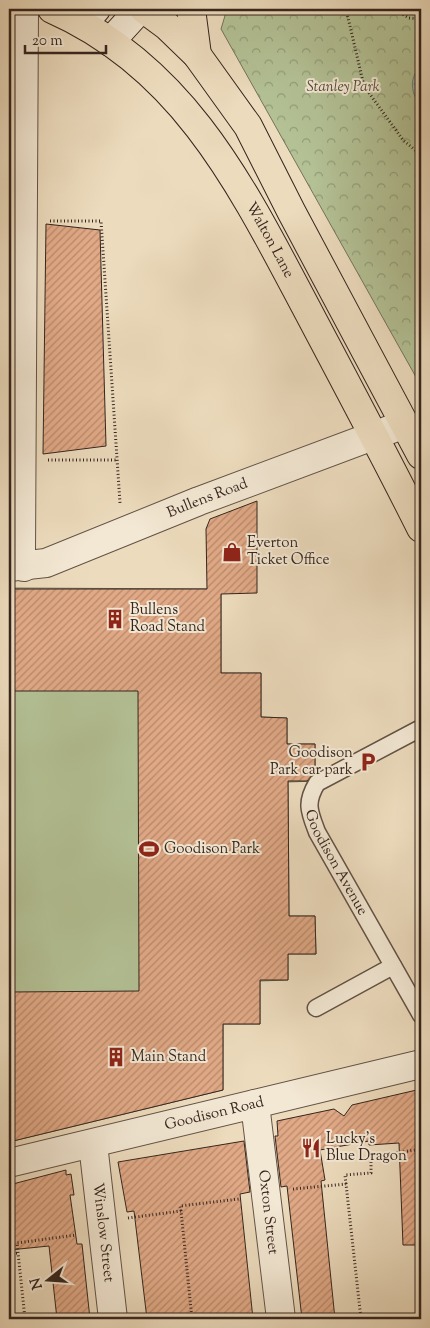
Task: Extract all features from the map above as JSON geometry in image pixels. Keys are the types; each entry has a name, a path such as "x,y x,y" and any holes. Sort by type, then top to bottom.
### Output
{"highway":[{"name":"Walton Lane","path":"52,9 90,16 110,42 142,64 197,123 264,228 375,436 421,528"},
{"path":"144,9 167,26 197,55 248,126 291,211 421,455"},
{"path":"191,9 197,55"}],"street":[{"path":"16,567 20,552 24,9"},
{"path":"110,42 140,9"},
{"name":"Bullens Road","path":"16,567 46,563 199,502 405,424"},
{"name":"Goodison Road","path":"9,1163 421,1064"},
{"name":"Oxton Street","path":"255,1104 281,1319"},
{"name":"Winslow Street","path":"93,1144 114,1319"}],"lane":[{"name":"Goodison Avenue","path":"421,728 317,783 309,796 309,812 317,832 421,1015"},
{"path":"316,1008 393,966"}],"path":[{"path":"346,9 364,86 403,140 421,155"},
{"path":"394,9 409,18 421,19"},
{"path":"22,221 101,221 118,460 121,534"},
{"path":"20,460 118,460"},
{"path":"361,1319 345,1175 371,1173 371,1157 421,1149"},
{"path":"192,1319 180,1206 346,1184"},
{"path":"25,1319 17,1243 181,1211"},
{"path":"9,1254 18,1253"}],"green space":[{"name":"Stanley Park","path":"227,9 421,9 421,386 221,29"},
{"name":"Goodison Park","path":"9,588 221,589 221,673 261,673 261,717 287,718 287,744 315,744 315,781 288,782 289,916 315,916 316,954 288,954 288,980 260,981 260,1024 223,1024 223,1090 9,1142"}],"water":[{"path":"421,66 421,107 415,97 412,86 414,76"}],"building":[{"path":"46,224 100,230 106,446 43,454"},
{"name":"Goodison Park","path":"257,501 257,593 221,594 221,673 261,673 261,717 287,718 287,744 315,744 315,773 307,781 288,781 289,916 315,916 316,954 288,954 288,980 260,980 260,1024 223,1024 223,1090 9,1142 9,992 139,991 138,691 9,691 9,589 207,589 206,529 210,519"},
{"path":"421,1089 421,1245 403,1245 399,1143 369,1145 369,1141 320,1150 325,1180 321,1181 335,1319 302,1319 287,1186 281,1187 275,1136 278,1136 277,1121 334,1109 344,1116 352,1105"},
{"path":"244,1141 250,1192 240,1194 253,1319 147,1319 134,1211 127,1212 118,1162"},
{"path":"66,1170 66,1175 71,1174 74,1195 70,1195 77,1244 82,1244 90,1319 57,1319 49,1246 9,1250 9,1185"}],"place":[{"name":"Everton Ticket Office","path":"232,552"},
{"name":"Bullens Road Stand","path":"115,619"},
{"name":"Goodison Park car park","path":"368,762"},
{"name":"Goodison Park","path":"149,849"},
{"name":"Main Stand","path":"116,1057"},
{"name":"Lucky's Blue Dragon","path":"311,1148"}]}
